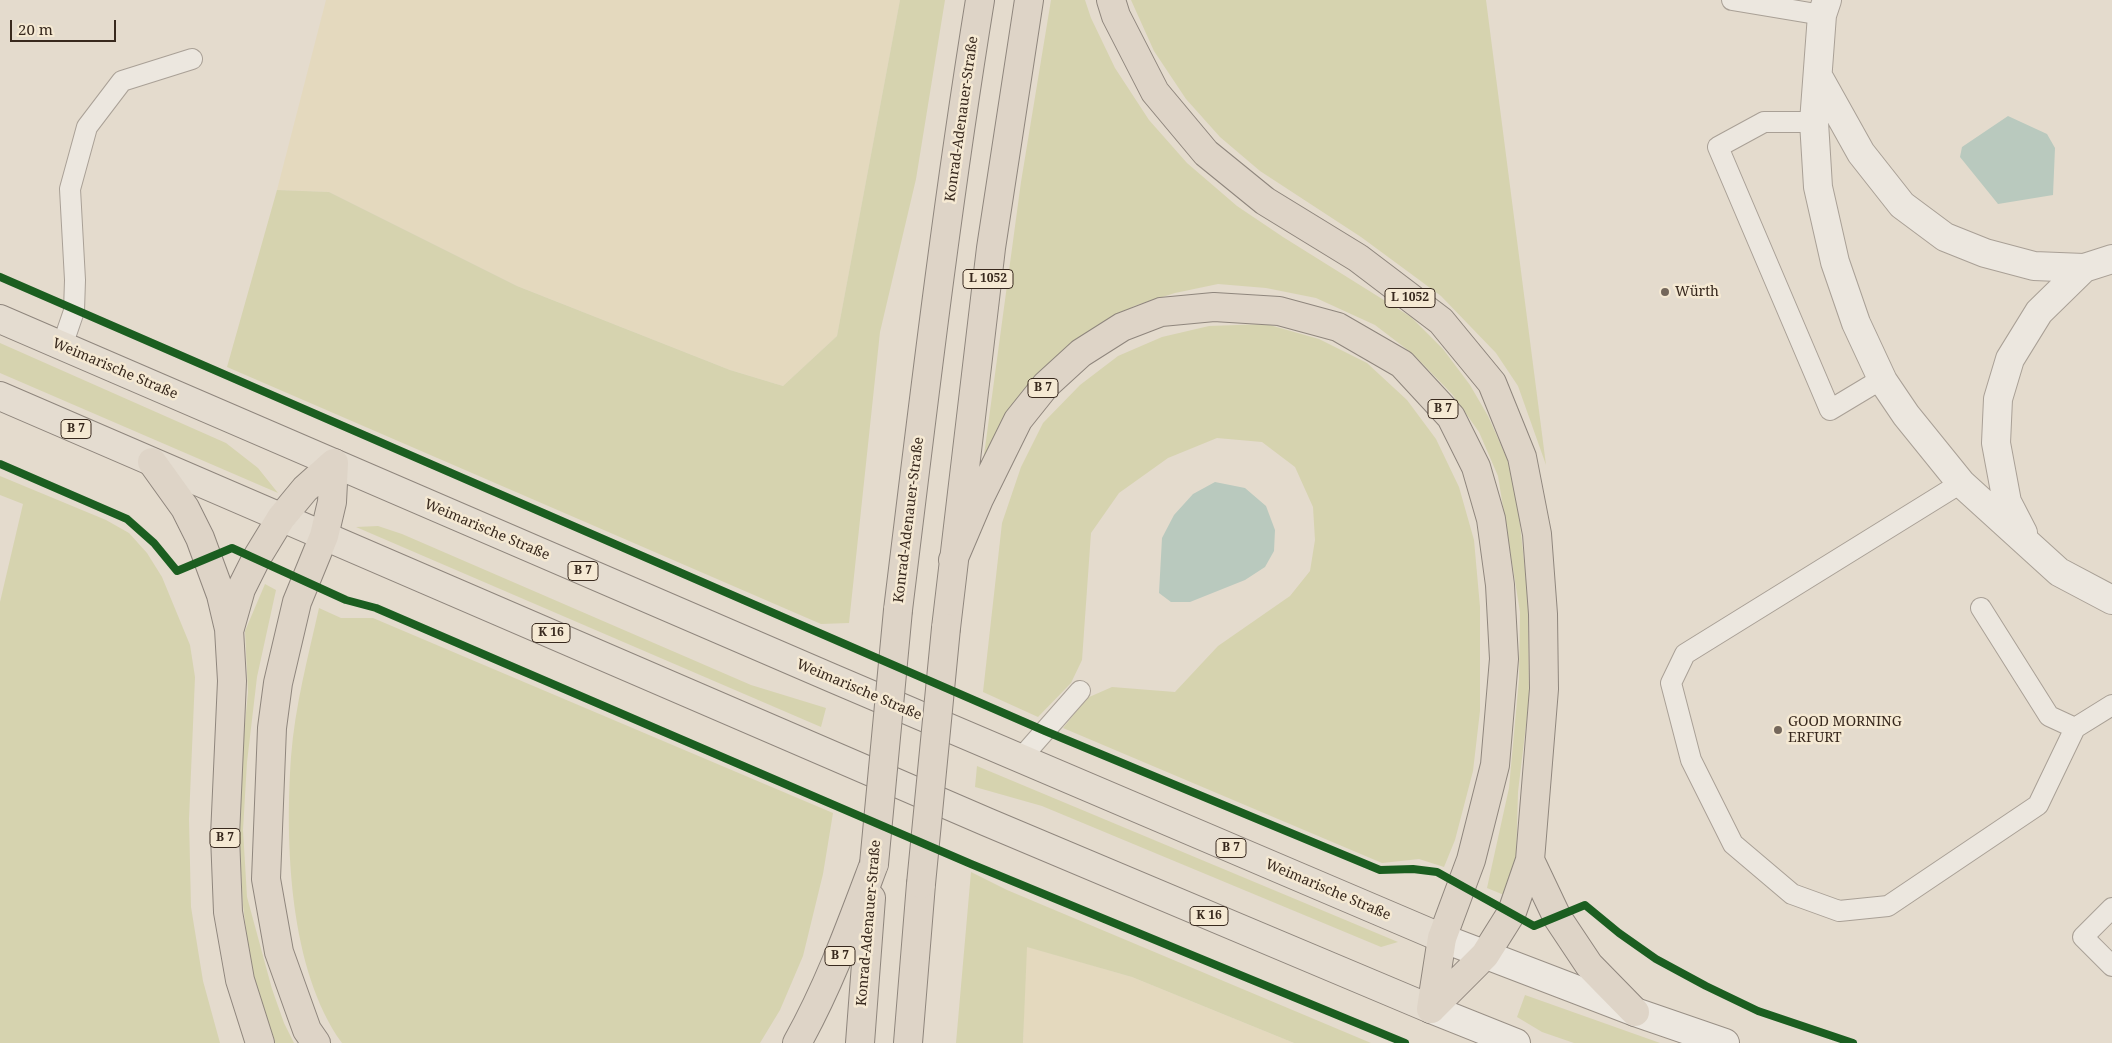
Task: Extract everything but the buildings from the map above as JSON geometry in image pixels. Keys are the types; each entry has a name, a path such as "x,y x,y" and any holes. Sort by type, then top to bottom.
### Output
{"highway":[{"name":"Konrad-Adenauer-Straße","path":"860,1043 874,864 898,610 928,366 963,108 980,0"},
{"name":"L 1052","path":"953,560 992,248 1029,0"},
{"name":"L 1052","path":"1111,0 1116,16 1155,92 1206,153 1265,201 1358,258 1441,321 1492,383 1522,457 1537,534 1543,614 1544,689 1530,860"},
{"name":"B 7","path":"908,1043 921,884 953,560 979,499 1018,420 1046,385 1081,353 1122,327 1161,312 1214,307 1279,311 1338,327 1402,364 1451,417 1476,468 1491,519 1500,585 1504,659 1495,765 1471,860 1442,938"},
{"name":"B 7","path":"152,462 185,508 200,538 221,595 229,629 232,681 225,836 228,912 240,980 260,1043"},
{"path":"229,629 241,589 256,559 281,518 305,489 334,464"},
{"path":"316,1043 306,1030 279,952 266,879 272,728 278,683 297,602 324,536 332,502 334,464"},
{"path":"1431,1009 1485,955 1512,912 1530,860"},
{"path":"1530,860 1556,917 1589,965 1635,1012"},
{"name":"B 7","path":"797,1043 840,956 874,864"},
{"path":"1431,1009 1442,938"}],"main road":[{"name":"Weimarische Straße","path":"0,319 1442,938"},
{"name":"B 7","path":"0,396 152,462"},
{"name":"K 16","path":"152,462 987,822 1431,1009"}],"street":[{"path":"1824,8 1814,122 1818,187 1835,262 1856,323 1883,381 1906,415 1961,483 2030,548 2059,572 2112,600"},
{"path":"1818,76 1861,153 1902,205 1946,237 1985,252 2034,266 2084,268 2112,259"},
{"path":"2030,548 2007,502 1996,443 1998,399 2010,359 2039,312 2084,268"},
{"name":"Weimarische Straße","path":"1442,938 1635,1012 1725,1043"},
{"name":"K 16","path":"1431,1009 1516,1043"}],"lane":[{"path":"1744,1 1824,8"},
{"path":"62,346 74,310 75,280 70,189 88,127 122,81 192,60"},
{"path":"1814,122 1764,122 1718,148 1830,410 1870,386 1883,381"},
{"path":"1961,483 1685,654 1671,683 1691,760 1733,844 1792,894 1839,911 1888,906 2038,805 2074,728 2112,705"},
{"path":"1981,608 2049,716 2074,728"},
{"path":"1021,758 1080,691"},
{"path":"2112,908 2083,937 2112,966"}],"shaded area":[{"path":"326,0 900,0 837,336 783,386 730,370 517,286 329,192 277,190"},
{"path":"900,0 945,0 916,179 880,332 849,623 821,624 227,367 277,190 329,192 517,286 730,370 783,386 837,336"},
{"path":"1051,0 1085,0 1091,18 1115,68 1149,120 1187,163 1237,206 1411,317 1443,349 1470,385 1488,416 1509,463 1519,515 1528,598 1529,700 1518,792 1516,863 1504,895 1487,888 1509,788 1519,679 1520,612 1498,476 1479,432 1452,394 1413,354 1375,325 1316,298 1266,288 1218,284 1175,293 1134,306 1095,329 1052,360 1024,390 1003,422 982,470 1021,182"},
{"path":"1131,0 1486,0 1546,465 1518,386 1496,353 1441,296 1361,237 1260,171 1220,137 1186,99 1154,51"},
{"path":"2008,116 2047,134 2055,148 2053,195 1998,204 1960,157 1962,147"},
{"path":"1266,324 1319,339 1367,363 1407,400 1436,439 1459,487 1474,540 1480,607 1480,711 1473,771 1455,840 1444,867 1419,859 1382,863 1063,728 1087,698 1112,687 1175,692 1218,646 1290,596 1310,571 1315,540 1313,507 1295,467 1262,442 1217,438 1168,458 1119,493 1091,533 1082,660 1071,683 1038,717 983,692 1002,523 1021,467 1043,423 1080,385 1118,356 1162,337 1209,326"},
{"path":"0,343 226,443 258,468 278,493 0,373"},
{"path":"0,476 106,520 129,533 147,553 162,577 190,645 195,677 189,819 191,907 203,981 220,1043 0,1043 0,602 23,504 0,495"},
{"path":"1215,482 1245,488 1266,506 1275,530 1274,551 1265,567 1245,580 1190,602 1171,602 1159,593 1162,538 1174,515 1193,494"},
{"path":"378,526 402,534 751,685 826,708 821,727 356,527"},
{"path":"265,584 276,590 257,677 247,762 243,830 247,897 272,989 284,1023 294,1043 273,1043 260,1016 249,956 243,905 239,833 241,765 248,692 245,631"},
{"path":"319,608 341,618 373,618 833,813 823,874 803,956 780,1010 760,1043 342,1043 324,1013 311,980 301,943 294,905 291,866 289,791 293,738 302,682"},
{"path":"977,766 1398,942 1381,947 1042,806 975,787"},
{"path":"971,872 1007,890 1371,1043 1294,1043 1132,977 1027,947 1023,1043 956,1043"},
{"path":"1026,946 1132,977 1294,1043 1023,1043"},
{"path":"1525,995 1660,1043 1574,1043 1542,1032 1517,1017"}],"cycle path":[{"path":"0,277 1045,731 1380,870 1413,869 1437,872 1534,926 1585,905 1619,933 1656,959 1706,986 1758,1011 1853,1043"},
{"path":"0,464 127,519 154,543 177,571 232,548 346,600 376,608 971,864 1405,1043"}],"place":[{"name":"Würth","path":"1665,292"},
{"name":"GOOD MORNING ERFURT","path":"1778,730"}]}
